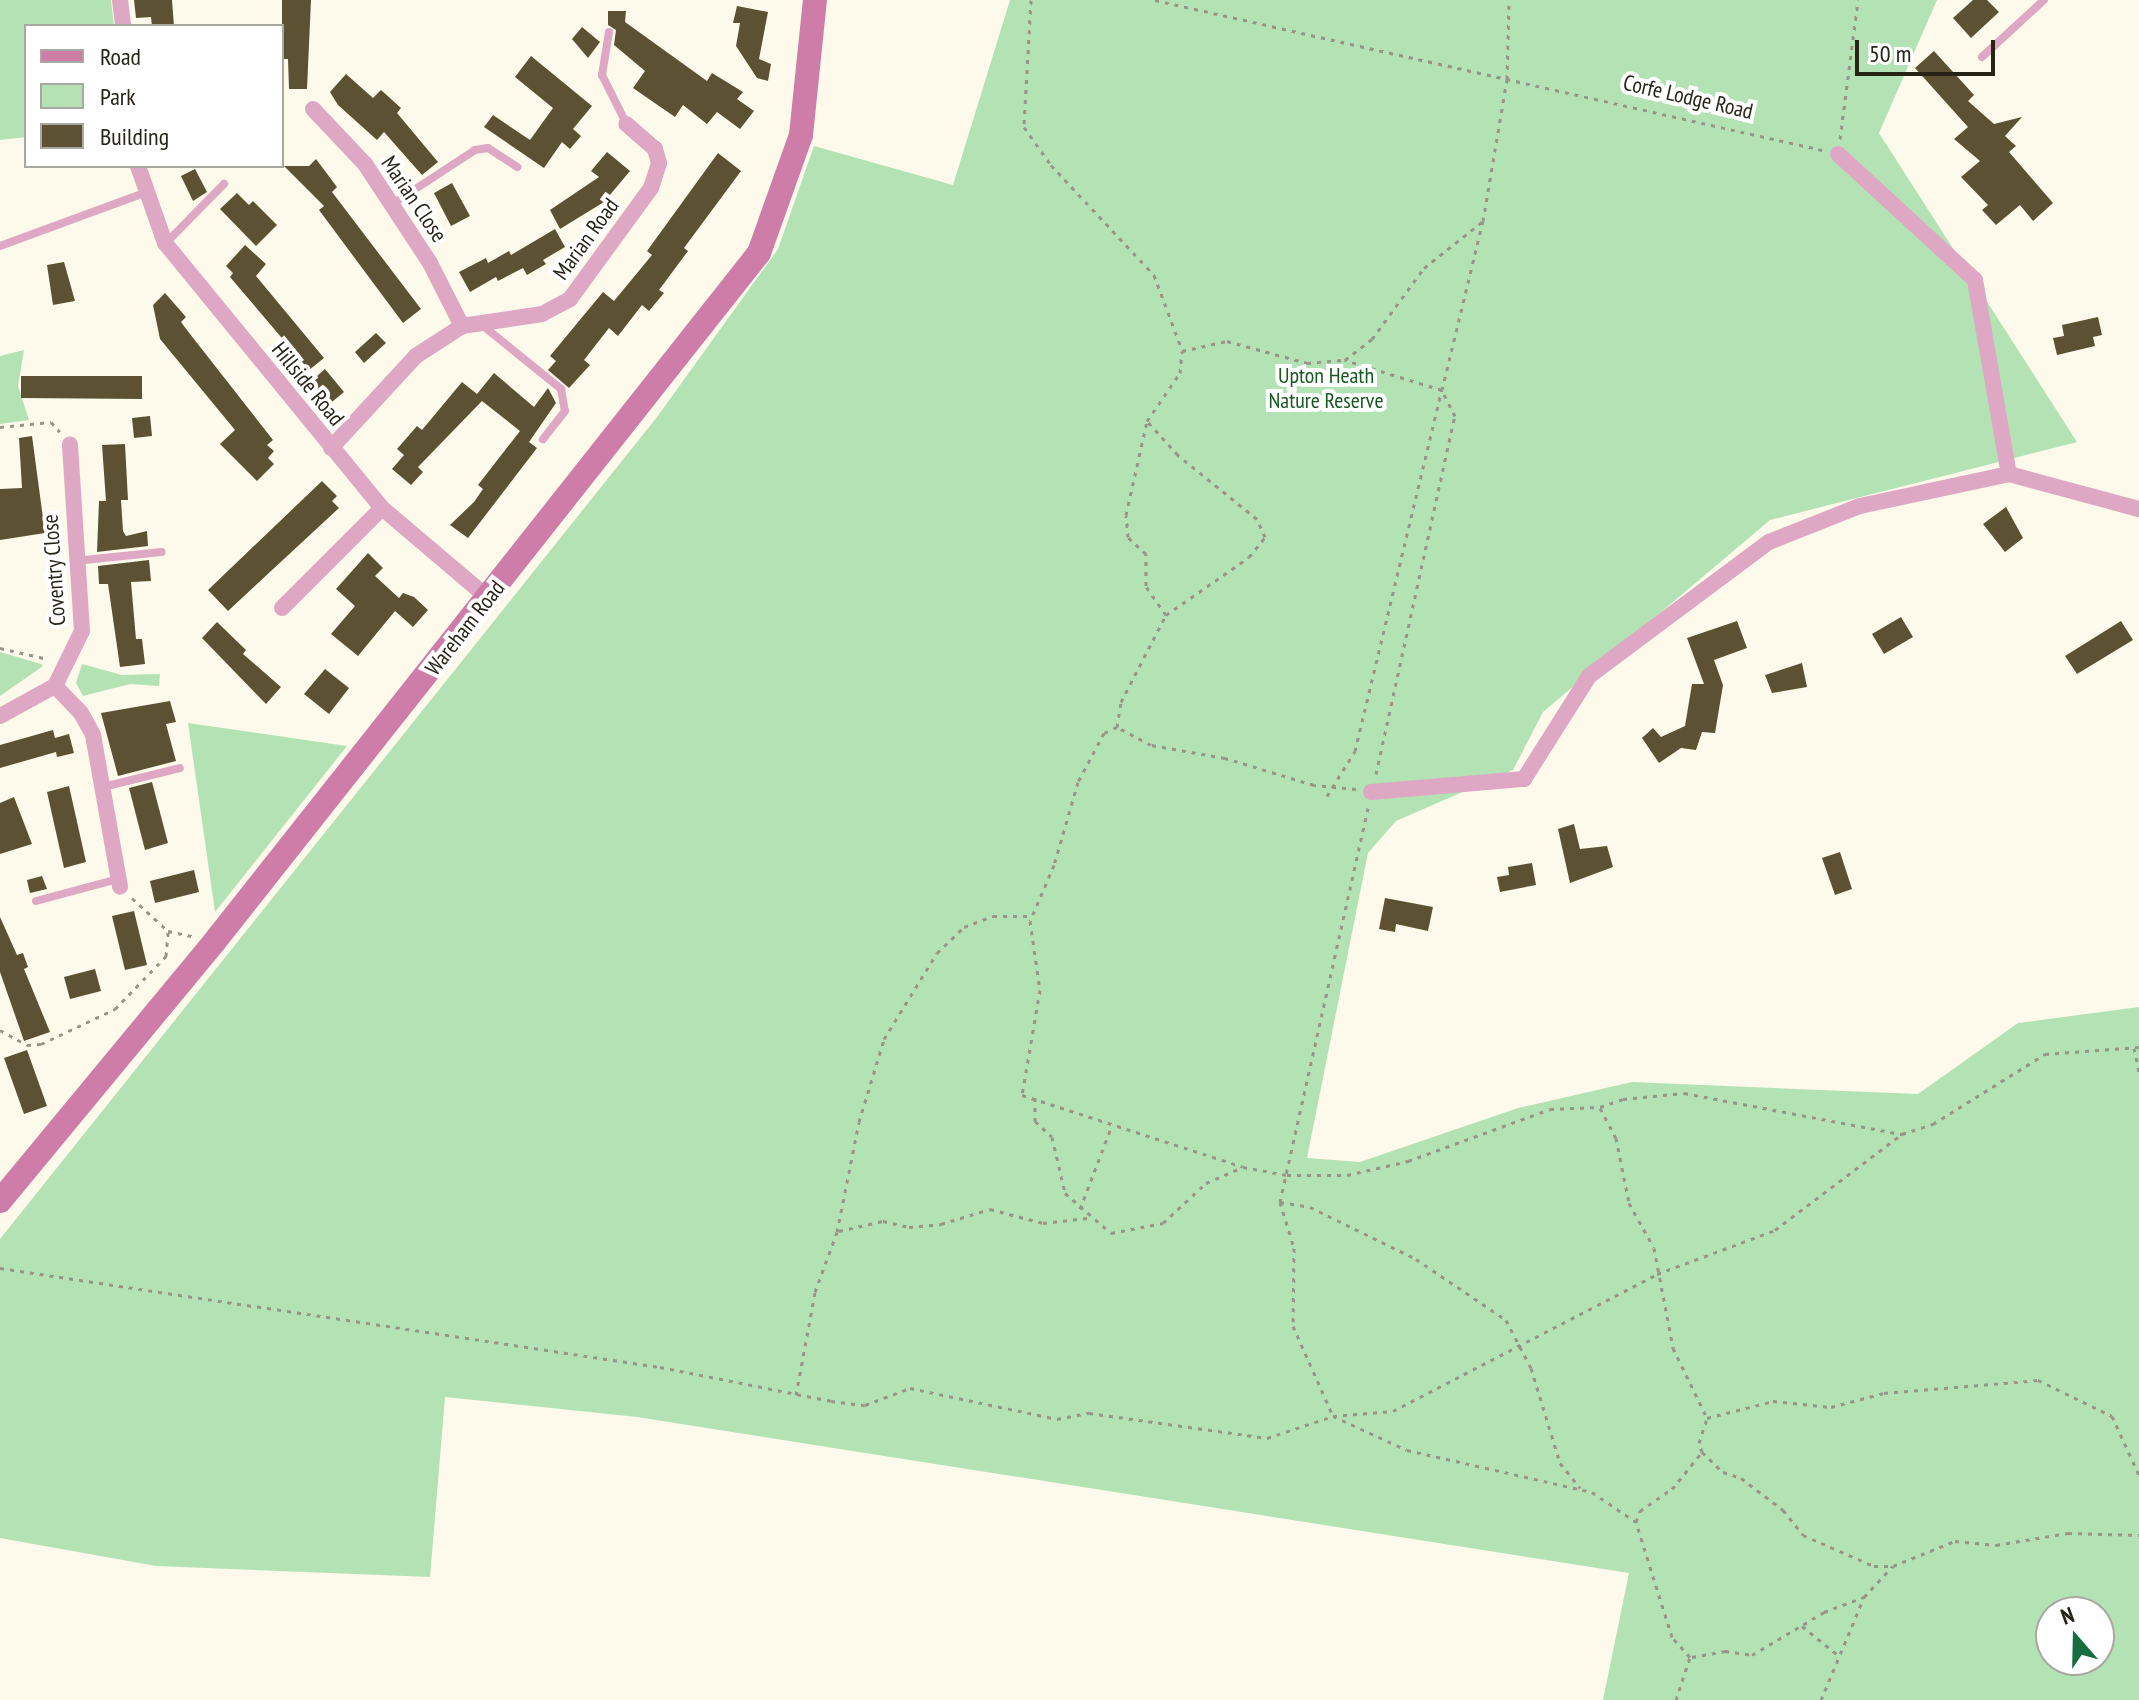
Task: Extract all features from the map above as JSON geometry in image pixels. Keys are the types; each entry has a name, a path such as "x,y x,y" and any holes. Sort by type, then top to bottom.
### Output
{"street":[{"path":"120,0 123,24"},
{"name":"Wareham Road","path":"0,1201 215,941 759,253 801,135 815,0"},
{"name":"Marian Close","path":"313,109 365,164 430,263 462,326"},
{"name":"Marian Road","path":"331,448 416,356 462,326 542,314 570,299 651,188 659,163 655,149 626,124"},
{"path":"1838,154 1975,280 2009,474"},
{"name":"Hillside Road","path":"138,168 144,193 165,243 331,448 382,508 488,598"},
{"name":"Coventry Close","path":"55,686 56,664 82,631 75,561 70,444"},
{"path":"1371,792 1524,779 1589,676 1769,542 1860,506 2009,474 2139,509"},
{"path":"282,608 382,508"},
{"path":"0,716 55,686 81,713 93,735 119,883"}],"lane":[{"path":"1982,57 2044,0"},
{"path":"609,32 602,75 626,124"},
{"path":"391,206 475,150 488,148 517,167"},
{"path":"165,243 224,184"},
{"path":"0,246 144,193"},
{"path":"480,323 561,389 565,411 543,439"},
{"path":"75,561 162,552"},
{"path":"103,787 180,768"},
{"path":"36,901 119,883"}],"path":[{"path":"1031,0 1024,127 1051,165 1154,275 1182,351 1180,373 1147,421 1129,500 1128,537 1146,554 1146,586 1166,615"},
{"name":"Corfe Lodge Road","path":"1155,0 1838,154"},
{"path":"1327,796 1338,785 1355,751 1483,221 1507,79 1509,0"},
{"path":"1838,154 1858,0"},
{"path":"1345,360 1372,339 1424,268 1483,221"},
{"path":"1182,351 1227,341 1307,363 1345,360 1442,390 1455,416 1406,654 1371,792 1280,1202 1294,1248 1293,1326 1333,1416 1407,1450 1580,1488 1636,1522"},
{"path":"1147,421 1178,455 1257,519 1265,537 1249,557 1166,615 1121,702 1117,727 1094,744 1032,916 1040,990 1022,1095 1243,1167 1287,1175 1347,1175 1408,1161 1550,1109 1600,1107 1623,1099 1684,1093 1902,1134"},
{"path":"0,427 51,422 70,444"},
{"path":"0,648 56,664 55,648"},
{"path":"1117,727 1151,745 1225,758 1314,785 1338,785 1371,792"},
{"path":"119,883 168,931 215,941"},
{"path":"796,1395 815,1292 837,1232 859,1122 884,1039 937,953 964,927 993,916 1032,916"},
{"path":"0,1030 27,1045 41,1044 115,1009 166,956 168,931"},
{"path":"0,1268 660,1367 796,1395 865,1405 910,1388 1057,1419 1089,1413 1267,1438 1333,1416 1393,1411 1657,1274 1775,1230 1902,1134 1933,1124 2045,1054 2136,1047 2139,1072"},
{"path":"1035,1098 1035,1121 1052,1137 1065,1193 1088,1218 1111,1233 1163,1223 1206,1183 1243,1167"},
{"path":"1600,1107 1616,1138 1629,1203 1654,1248 1673,1348 1707,1418 1699,1443 1702,1452 1723,1472 1741,1478 1783,1510 1803,1535 1874,1566 1893,1566 1955,1541 1996,1545 2068,1533 2139,1535"},
{"path":"1080,1209 1096,1154 1112,1125"},
{"path":"1280,1202 1310,1207 1416,1259 1506,1320 1520,1345 1560,1463 1580,1488"},
{"path":"837,1232 883,1221 909,1227 941,1224 990,1209 1043,1223 1088,1218"},
{"path":"1707,1418 1773,1401 1831,1407 1884,1393 2038,1380 2112,1416 2139,1475"},
{"path":"1690,1657 1672,1637 1636,1522 1640,1511 1672,1489 1702,1452"},
{"path":"1821,1700 1864,1597 1893,1566"},
{"path":"1690,1657 1725,1651 1752,1655 1802,1626 1864,1597"},
{"path":"1802,1626 1839,1656"},
{"path":"1676,1700 1690,1657"}],"green space":[{"path":"0,0 111,0 114,24 24,24 24,137 0,140"},
{"name":"Upton Heath Nature Reserve","path":"1010,0 1937,0 1879,133 2077,442 1770,520 1543,712 1513,770 1396,821 1368,853 1307,1158 1360,1162 1518,1108 1632,1082 1918,1094 2018,1023 2139,1007 2139,1700 1603,1700 1629,1573 637,1417 445,1397 430,1577 156,1566 0,1538 0,1239 657,417 778,249 814,146 953,185"},
{"path":"24,350 18,386 29,420 0,424 0,356"},
{"path":"0,652 41,664 43,666 0,696"},
{"path":"82,664 122,675 160,674 159,686 130,684 83,696 76,683"},
{"path":"188,723 347,746 215,912"}],"building":[{"path":"134,0 172,0 174,24 152,24 151,17 136,18"},
{"path":"282,0 311,0 307,89 289,89"},
{"path":"1973,0 1987,0 1999,12 1971,38 1953,18"},
{"path":"737,6 768,12 759,59 771,64 768,81 757,78 736,46 740,23 733,23"},
{"path":"608,11 626,11 625,22 707,81 712,73 743,92 737,99 754,111 740,129 717,112 707,124 683,105 675,117 633,88 645,71 614,45 616,30 608,25"},
{"path":"582,27 600,42 588,58 572,39"},
{"path":"1934,51 1974,95 1968,101 1994,124 2022,117 2005,136 2016,146 2009,152 2053,203 2033,221 2020,205 1996,225 1982,210 1988,205 1961,177 1980,161 1954,139 1968,127 1915,68"},
{"path":"531,56 592,106 573,129 581,136 570,149 562,142 544,168 484,127 493,115 530,140 553,108 515,77"},
{"path":"346,74 373,98 381,90 401,108 397,113 438,162 422,175 384,132 377,140 338,105 330,92"},
{"path":"607,152 630,171 604,202 560,229 550,210 599,177 591,171"},
{"path":"718,153 741,171 684,248 688,251 659,290 664,293 649,311 642,305 618,336 609,328 584,360 590,365 569,388 548,370 556,361 550,356 603,292 614,301 652,255 647,251"},
{"path":"316,159 337,187 332,192 421,309 403,323 319,210 324,206 284,166 309,166"},
{"path":"195,169 207,192 193,201 181,176"},
{"path":"452,183 470,216 451,226 434,193"},
{"path":"237,193 249,205 253,201 277,225 256,246 220,209"},
{"path":"555,229 565,247 543,260 546,264 527,275 523,268 498,281 496,277 470,292 459,272 486,258 488,263 509,251 511,255"},
{"path":"245,245 266,264 256,276 324,358 309,370 230,277 233,273 226,266"},
{"path":"64,262 75,301 53,305 47,265"},
{"path":"165,293 186,317 181,322 273,440 267,445 274,451 268,458 274,464 257,481 220,444 235,430 160,339 153,305"},
{"path":"2098,317 2102,335 2093,337 2095,346 2057,355 2053,338 2064,336 2062,325"},
{"path":"376,333 386,343 364,363 355,352"},
{"path":"325,369 344,392 327,406 308,384"},
{"path":"494,373 534,407 548,388 556,403 529,442 537,448 468,538 450,525 474,502 483,489 478,485 520,431 482,401 418,467 423,472 411,485 392,469 404,455 397,449 417,426 422,430 462,382 477,394"},
{"path":"21,376 142,376 142,399 21,398"},
{"path":"150,416 152,436 134,438 132,418"},
{"path":"32,436 45,533 0,540 0,489 22,488 19,438"},
{"path":"125,444 128,500 121,500 123,531 126,536 147,531 148,546 97,552 99,501 106,501 102,445"},
{"path":"322,481 337,496 332,501 339,508 228,611 208,590"},
{"path":"2006,507 2023,538 2005,552 1983,524"},
{"path":"368,553 383,568 375,576 399,598 403,593 414,597 428,610 413,627 395,611 358,656 331,634 355,606 336,589"},
{"path":"149,560 151,581 131,582 136,639 142,639 145,664 120,667 108,584 99,584 98,566"},
{"path":"1901,617 1913,637 1884,654 1872,634"},
{"path":"1737,621 1747,648 1714,660 1723,685 1715,733 1702,732 1696,750 1681,748 1659,763 1642,738 1653,728 1661,737 1685,726 1692,684 1704,684 1687,638"},
{"path":"2121,621 2133,640 2077,674 2065,656"},
{"path":"217,622 246,650 243,654 281,687 266,704 202,638"},
{"path":"1802,663 1807,687 1772,693 1765,675"},
{"path":"325,669 349,688 329,714 304,694"},
{"path":"170,701 176,722 166,724 176,761 118,776 101,713"},
{"path":"53,730 55,738 69,734 74,753 57,757 56,752 0,768 0,745"},
{"path":"152,782 168,843 145,850 129,788"},
{"path":"69,786 86,862 64,868 47,792"},
{"path":"14,797 32,844 0,854 0,803"},
{"path":"1574,824 1580,849 1607,846 1613,867 1570,883 1558,829"},
{"path":"1840,852 1852,889 1835,895 1822,858"},
{"path":"1532,863 1536,885 1500,892 1497,877 1509,875 1508,867"},
{"path":"194,870 199,892 155,903 150,881"},
{"path":"42,876 47,889 30,893 27,880"},
{"path":"1385,898 1433,907 1428,931 1396,924 1395,932 1379,929"},
{"path":"134,911 147,965 125,970 112,916"},
{"path":"0,917 17,955 23,953 28,967 24,969 50,1032 24,1041 0,972"},
{"path":"95,969 101,991 70,999 64,977"},
{"path":"27,1050 47,1106 24,1114 4,1058"}]}
